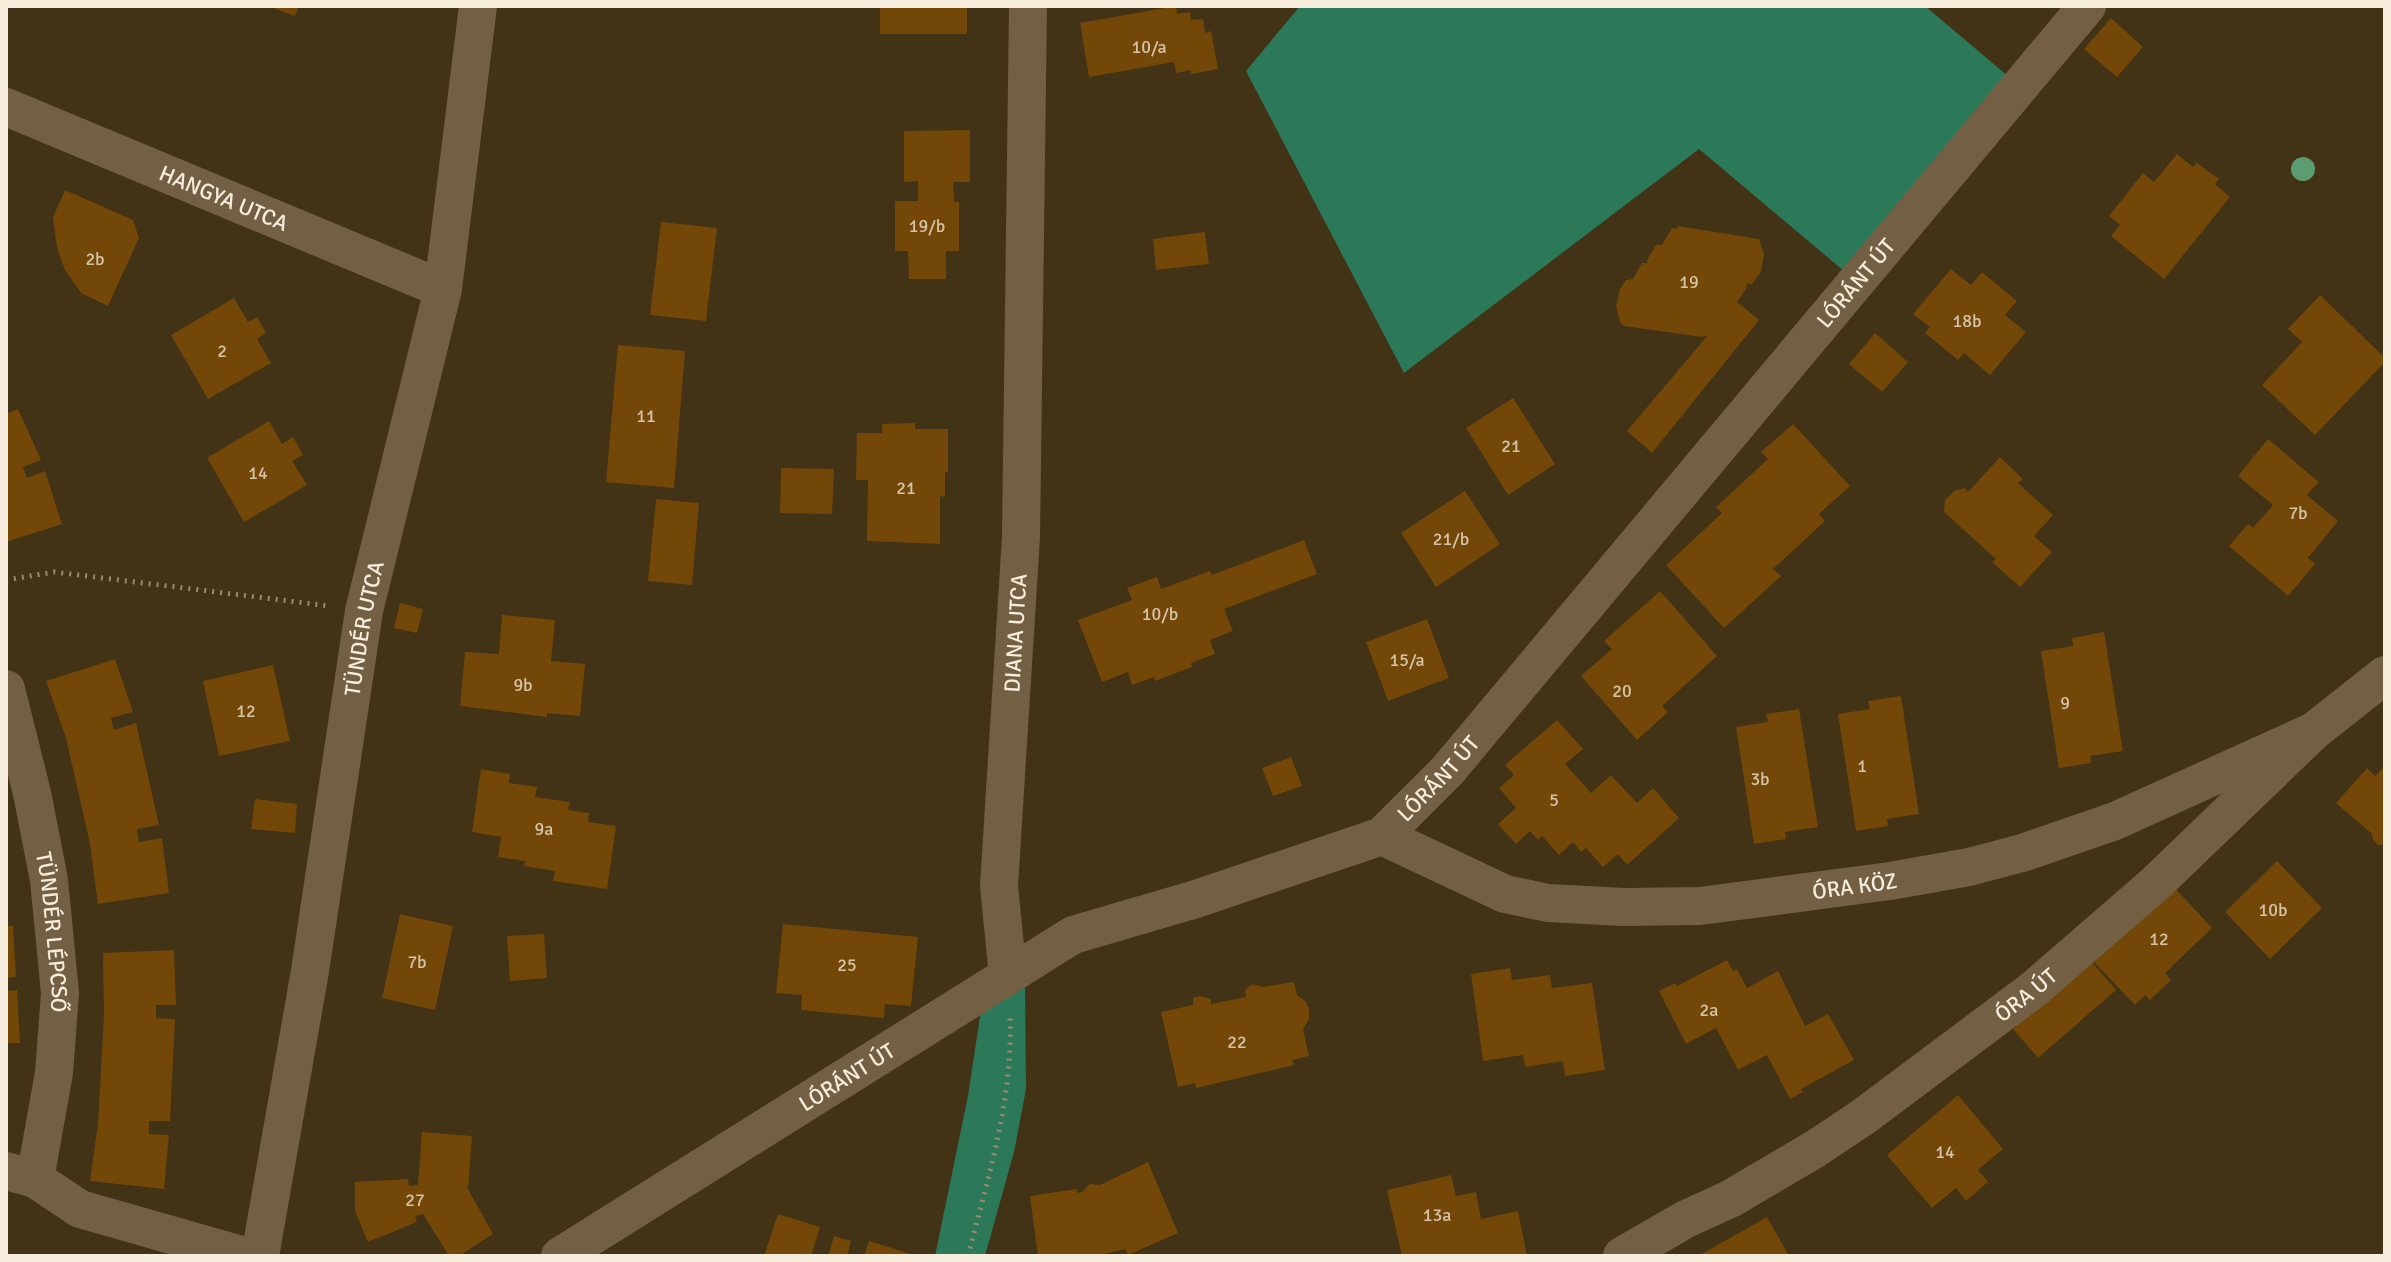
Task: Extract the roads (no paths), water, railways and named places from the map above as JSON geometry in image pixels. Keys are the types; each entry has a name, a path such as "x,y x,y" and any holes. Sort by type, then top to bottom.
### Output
{"street":[{"name":"TÜNDÉR UTCA","path":"260,1256 310,971 364,611 443,289 478,6"},
{"name":"DIANA UTCA","path":"1008,976 999,886 1021,537 1028,6"},
{"name":"LÓRÁNT ÚT","path":"560,1256 1073,935 1196,899 1382,836 1448,770 2087,6"},
{"name":"HANGYA UTCA","path":"6,107 443,289"},
{"name":"ÓRA ÚT","path":"1622,1256 1686,1219 1730,1199 1815,1149 1863,1117 2034,989 2156,883 2314,731 2385,675"},
{"name":"TÜNDÉR LÉPCSŐ","path":"6,689 32,793 49,880 60,993 54,1073 45,1134 21,1175 80,1209 245,1256"},
{"name":"ÓRA KÖZ","path":"1382,836 1505,894 1563,904 1700,906 1890,881 1969,867 2022,853 2115,821 2314,731"}]}
